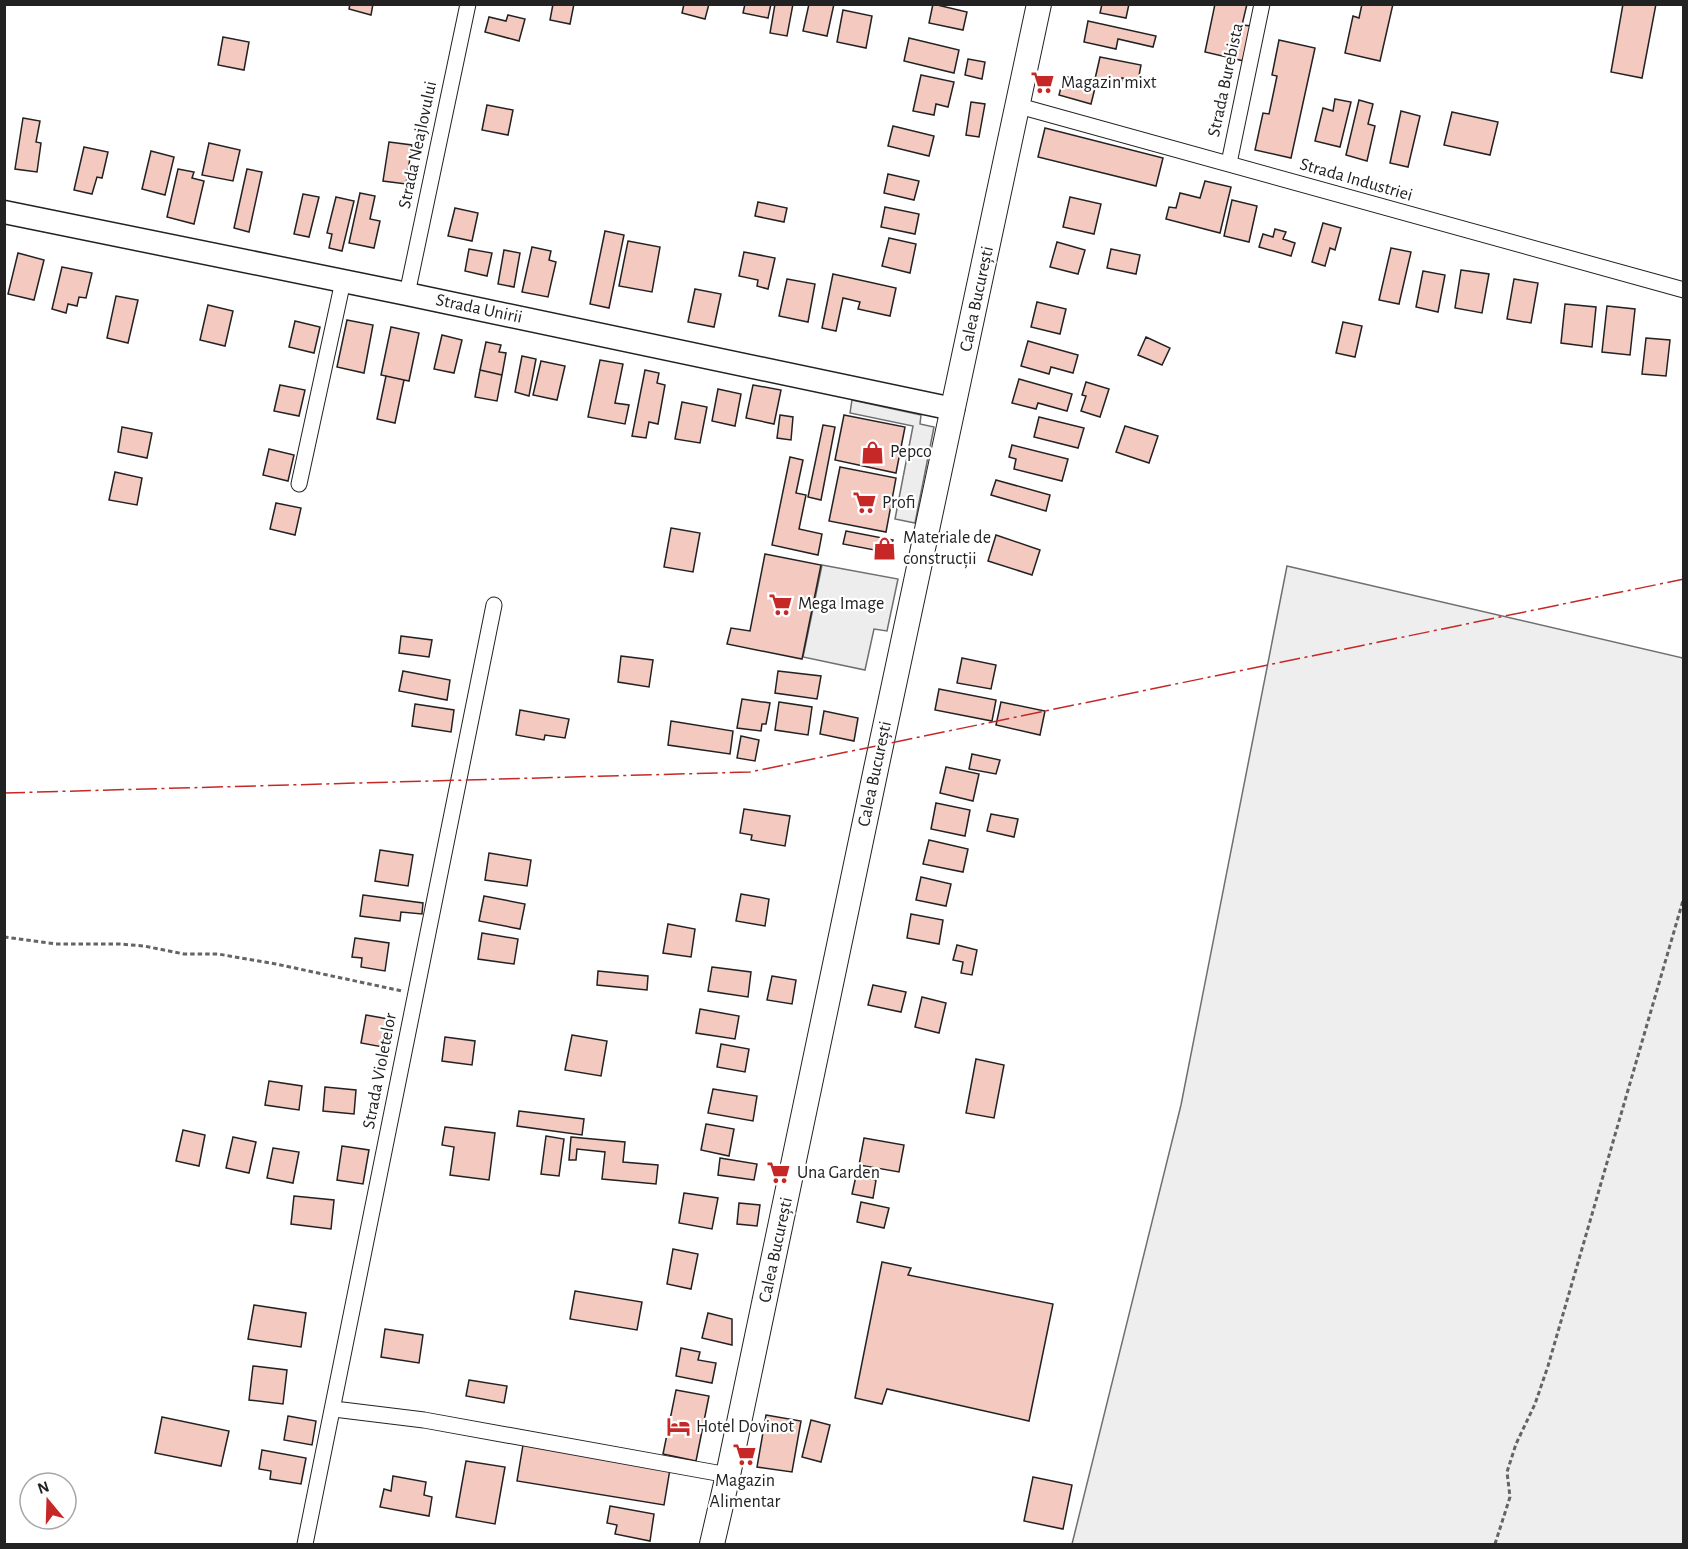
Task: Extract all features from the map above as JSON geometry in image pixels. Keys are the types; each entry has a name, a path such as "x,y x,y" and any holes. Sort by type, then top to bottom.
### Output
{"main road":[{"name":"Calea București","path":"712,1545 1019,106 1034,6"},
{"name":"Strada Unirii","path":"4,212 953,409"}],"street":[{"name":"Strada Neajlovului","path":"407,294 468,4"},
{"name":"Strada Burebista","path":"1229,163 1262,4"},
{"name":"Strada Industriei","path":"1019,106 1683,290"},
{"path":"299,484 343,281"},
{"name":"Strada Violetelor","path":"305,1545 494,605"},
{"path":"334,1409 424,1420 728,1475"}],"path":[{"path":"1495,1545 1510,1497 1507,1472 1516,1444 1536,1404 1548,1366 1683,897"},
{"path":"4,937 56,944 120,944 184,954 218,954 415,994"}],"shaded area":[{"path":"852,400 921,415 920,424 934,427 915,523 895,519 913,426 850,413"},
{"path":"822,565 898,579 887,631 874,629 865,670 803,657"},
{"path":"1287,566 1683,658 1683,1544 1072,1544 1181,1105"}],"building":[{"path":"350,4 373,4 371,15 349,9"},
{"path":"553,4 574,4 570,24 550,20"},
{"path":"684,4 709,4 705,19 682,13"},
{"path":"745,4 771,4 768,18 743,13"},
{"path":"775,4 793,4 787,36 770,33"},
{"path":"809,4 834,4 827,36 803,31"},
{"path":"933,4 967,12 963,30 929,23"},
{"path":"1102,4 1129,4 1126,18 1100,13"},
{"path":"1215,4 1247,4 1242,25 1252,26 1244,61 1205,52"},
{"path":"1362,4 1393,4 1380,61 1345,53 1353,16 1359,18"},
{"path":"1623,4 1656,4 1642,78 1611,72"},
{"path":"843,10 872,16 866,48 837,42"},
{"path":"508,15 525,19 519,41 485,32 489,17 506,21"},
{"path":"1088,21 1156,36 1153,47 1118,39 1116,49 1084,42"},
{"path":"223,37 249,42 244,70 218,65"},
{"path":"909,38 959,50 954,73 904,61"},
{"path":"1279,40 1315,48 1291,158 1255,150 1263,113 1269,114 1277,76 1272,75"},
{"path":"1100,57 1141,65 1138,81 1122,78 1121,84 1095,79"},
{"path":"968,59 985,62 982,79 965,75"},
{"path":"921,75 954,82 948,107 936,104 934,115 913,111"},
{"path":"1064,76 1096,84 1091,104 1059,95"},
{"path":"1335,99 1351,102 1340,147 1315,141 1323,108 1333,111"},
{"path":"1359,100 1373,104 1368,124 1375,126 1367,161 1346,155"},
{"path":"971,102 985,104 979,137 966,135"},
{"path":"487,105 513,110 508,135 482,130"},
{"path":"1401,111 1420,116 1408,167 1390,163"},
{"path":"1452,112 1498,122 1490,155 1444,145"},
{"path":"23,118 40,121 36,142 41,143 37,172 15,169"},
{"path":"893,126 934,136 929,156 888,146"},
{"path":"1045,128 1163,158 1156,186 1038,157"},
{"path":"389,142 412,145 406,184 383,181"},
{"path":"209,143 240,150 233,181 202,175"},
{"path":"84,147 108,152 102,178 97,177 92,194 74,190"},
{"path":"151,151 174,157 165,195 142,189"},
{"path":"178,169 194,172 192,178 204,181 194,224 167,217"},
{"path":"247,169 262,172 249,232 234,228"},
{"path":"888,174 919,181 914,200 884,193"},
{"path":"1205,181 1231,187 1220,233 1166,219 1169,207 1176,208 1180,193 1200,198"},
{"path":"360,193 375,196 370,219 380,221 374,248 349,243"},
{"path":"303,194 319,197 309,237 294,234"},
{"path":"336,197 354,201 342,251 329,248 332,234 327,233"},
{"path":"1070,197 1101,204 1094,234 1063,227"},
{"path":"1232,200 1257,206 1249,242 1224,236"},
{"path":"758,202 787,208 784,222 755,216"},
{"path":"885,207 919,214 915,234 881,227"},
{"path":"455,208 478,213 472,241 448,236"},
{"path":"1323,223 1341,228 1335,250 1330,248 1325,266 1312,262"},
{"path":"1275,229 1286,232 1283,239 1295,243 1291,256 1259,247 1263,234 1273,237"},
{"path":"605,231 624,235 609,308 590,304"},
{"path":"889,238 916,244 910,273 882,266"},
{"path":"628,241 660,247 652,292 619,286"},
{"path":"1057,242 1085,250 1078,274 1050,267"},
{"path":"532,247 551,251 549,260 556,262 548,297 522,292"},
{"path":"1391,248 1411,252 1399,304 1379,300"},
{"path":"469,249 492,253 487,276 465,271"},
{"path":"1111,249 1140,255 1136,274 1107,268"},
{"path":"504,250 520,253 514,287 498,284"},
{"path":"744,252 775,258 768,289 757,286 758,280 739,276"},
{"path":"18,253 44,260 34,300 8,294"},
{"path":"62,267 92,273 86,298 79,297 77,306 68,304 66,313 52,309"},
{"path":"1461,270 1489,274 1482,313 1455,308"},
{"path":"1423,271 1445,275 1438,312 1416,307"},
{"path":"833,274 896,288 890,316 858,309 860,302 843,298 836,331 822,328"},
{"path":"787,279 815,284 808,322 779,316"},
{"path":"1514,279 1538,283 1531,323 1507,319"},
{"path":"695,289 721,294 714,327 688,322"},
{"path":"116,296 138,300 128,343 107,338"},
{"path":"1037,302 1066,309 1060,334 1031,327"},
{"path":"1565,304 1596,307 1592,347 1561,343"},
{"path":"208,305 233,311 225,346 200,340"},
{"path":"1607,306 1635,309 1630,355 1602,352"},
{"path":"347,320 373,325 364,373 337,367"},
{"path":"295,321 320,327 314,353 289,347"},
{"path":"1343,322 1362,326 1355,357 1336,353"},
{"path":"391,327 419,333 409,381 381,375"},
{"path":"442,335 462,340 454,373 434,369"},
{"path":"1146,337 1170,348 1162,365 1138,355"},
{"path":"1646,338 1670,340 1666,376 1642,374"},
{"path":"1028,341 1078,355 1073,373 1051,367 1049,374 1021,366"},
{"path":"486,342 501,345 499,352 506,353 502,375 480,370"},
{"path":"522,356 536,359 529,396 515,392"},
{"path":"600,360 623,364 615,403 629,405 625,424 588,417"},
{"path":"541,361 565,366 557,400 533,395"},
{"path":"480,370 502,375 497,401 475,397"},
{"path":"645,370 659,373 657,383 665,385 658,424 649,422 646,438 632,436"},
{"path":"386,376 404,380 395,423 377,419"},
{"path":"1019,379 1072,394 1067,411 1038,403 1036,409 1012,403"},
{"path":"1086,382 1109,389 1100,417 1081,411 1086,396 1082,395"},
{"path":"280,385 305,390 299,416 274,411"},
{"path":"753,385 781,390 774,424 746,418"},
{"path":"718,389 741,394 735,426 712,421"},
{"path":"682,402 707,407 700,443 675,439"},
{"path":"780,415 793,417 791,440 777,438"},
{"path":"844,415 905,427 896,473 835,460"},
{"path":"1039,417 1084,428 1078,448 1034,437"},
{"path":"823,425 835,427 821,500 808,497"},
{"path":"1125,426 1158,436 1149,463 1116,452"},
{"path":"122,427 152,433 147,458 118,452"},
{"path":"1012,445 1068,459 1062,481 1014,469 1016,459 1009,457"},
{"path":"269,449 294,455 288,481 263,475"},
{"path":"790,457 803,460 796,493 806,495 799,529 822,534 818,555 772,545"},
{"path":"840,467 896,478 886,532 829,521"},
{"path":"115,472 142,478 137,505 109,500"},
{"path":"996,480 1050,495 1046,511 991,495"},
{"path":"276,503 301,508 295,535 270,529"},
{"path":"671,528 700,533 693,572 664,567"},
{"path":"846,531 893,540 890,553 843,544"},
{"path":"996,535 1040,550 1032,575 988,561"},
{"path":"765,554 821,565 802,659 727,644 731,628 750,631"},
{"path":"401,636 432,640 429,657 399,653"},
{"path":"621,656 653,660 649,687 618,682"},
{"path":"962,658 996,665 991,689 957,683"},
{"path":"403,671 450,680 447,700 399,691"},
{"path":"778,671 821,676 817,699 775,693"},
{"path":"939,689 996,700 992,721 935,710"},
{"path":"742,699 770,703 766,724 762,724 761,731 737,728"},
{"path":"779,702 812,707 808,735 775,730"},
{"path":"1001,702 1045,711 1040,735 996,725"},
{"path":"415,704 454,710 451,732 412,726"},
{"path":"520,710 569,719 565,738 545,735 544,740 516,735"},
{"path":"824,711 858,718 854,741 820,734"},
{"path":"671,721 733,731 730,754 668,745"},
{"path":"741,736 759,740 755,761 737,758"},
{"path":"972,754 1000,760 996,774 969,769"},
{"path":"946,767 979,774 973,801 940,793"},
{"path":"936,803 970,810 965,836 931,829"},
{"path":"744,809 790,816 785,846 751,840 752,835 740,833"},
{"path":"991,814 1018,819 1014,837 987,831"},
{"path":"929,840 968,849 963,872 923,864"},
{"path":"380,850 413,855 408,886 375,881"},
{"path":"489,853 531,860 527,886 485,880"},
{"path":"921,877 951,884 946,906 916,900"},
{"path":"741,894 769,899 765,926 736,921"},
{"path":"363,895 423,903 422,914 401,912 400,921 360,916"},
{"path":"484,896 525,904 520,929 479,921"},
{"path":"911,914 943,920 939,944 907,938"},
{"path":"668,924 695,929 691,957 663,953"},
{"path":"482,933 518,939 514,964 478,959"},
{"path":"355,938 389,943 385,971 361,967 362,958 352,957"},
{"path":"957,945 977,950 972,975 961,973 963,962 953,960"},
{"path":"712,967 751,972 748,997 708,991"},
{"path":"598,971 648,976 647,990 597,985"},
{"path":"772,976 796,980 792,1004 767,1000"},
{"path":"873,985 906,992 901,1012 868,1005"},
{"path":"922,997 946,1003 939,1033 915,1027"},
{"path":"700,1009 739,1016 735,1039 696,1033"},
{"path":"366,1015 394,1020 388,1048 361,1043"},
{"path":"572,1035 607,1041 601,1076 565,1070"},
{"path":"445,1037 475,1041 472,1065 442,1061"},
{"path":"721,1044 749,1049 745,1072 717,1067"},
{"path":"976,1059 1004,1065 994,1118 966,1113"},
{"path":"269,1081 302,1086 299,1110 265,1105"},
{"path":"325,1087 356,1090 354,1114 323,1111"},
{"path":"713,1089 757,1096 753,1121 708,1113"},
{"path":"519,1111 584,1119 582,1135 517,1126"},
{"path":"706,1124 734,1129 729,1156 701,1150"},
{"path":"445,1127 495,1133 489,1180 450,1175 454,1147 442,1145"},
{"path":"183,1130 205,1135 199,1166 176,1161"},
{"path":"546,1136 564,1139 559,1176 541,1174"},
{"path":"233,1137 256,1142 249,1173 226,1168"},
{"path":"571,1137 625,1142 623,1162 658,1165 656,1184 602,1179 605,1152 577,1149 576,1160 569,1160"},
{"path":"864,1138 904,1145 899,1172 859,1165"},
{"path":"342,1146 369,1150 363,1184 337,1180"},
{"path":"273,1148 299,1152 293,1183 267,1178"},
{"path":"720,1158 757,1164 754,1180 718,1175"},
{"path":"856,1176 876,1180 873,1198 852,1194"},
{"path":"684,1193 718,1198 712,1229 679,1223"},
{"path":"294,1196 334,1200 331,1229 291,1224"},
{"path":"861,1202 889,1208 884,1228 857,1222"},
{"path":"739,1203 760,1205 757,1226 737,1224"},
{"path":"673,1249 698,1254 691,1289 667,1284"},
{"path":"882,1262 911,1268 908,1275 1053,1304 1029,1421 887,1389 882,1404 855,1398"},
{"path":"575,1291 642,1302 637,1330 570,1319"},
{"path":"254,1305 306,1313 301,1347 248,1339"},
{"path":"708,1313 732,1319 732,1345 702,1338"},
{"path":"385,1329 423,1335 419,1363 381,1357"},
{"path":"681,1348 700,1352 698,1360 716,1363 712,1383 676,1376"},
{"path":"253,1366 287,1370 283,1404 249,1400"},
{"path":"469,1380 507,1386 504,1403 466,1396"},
{"path":"676,1390 709,1396 696,1461 663,1454"},
{"path":"766,1415 801,1421 792,1472 757,1467"},
{"path":"288,1416 316,1421 312,1445 284,1440"},
{"path":"162,1417 229,1431 221,1466 155,1453"},
{"path":"811,1420 830,1425 821,1462 802,1457"},
{"path":"523,1445 670,1469 664,1505 517,1481"},
{"path":"262,1450 306,1458 301,1484 270,1479 271,1471 259,1469"},
{"path":"466,1461 505,1467 495,1524 456,1517"},
{"path":"393,1476 426,1482 424,1495 432,1497 429,1516 380,1507 384,1489 391,1491"},
{"path":"1033,1477 1072,1485 1063,1529 1024,1521"},
{"path":"610,1506 654,1514 650,1541 615,1534 617,1525 607,1523"}],"power":[{"path":"4,793 750,772 1684,579"}],"place":[{"name":"Magazin mixt","path":"1043,83"},
{"name":"Pepco","path":"872,452"},
{"name":"Profi","path":"864,503"},
{"name":"Materiale de construcții","path":"885,548"},
{"name":"Mega Image","path":"780,604"},
{"name":"Una Garden","path":"779,1173"},
{"name":"Hotel Dovinot","path":"678,1427"},
{"name":"Magazin Alimentar","path":"745,1455"}]}
